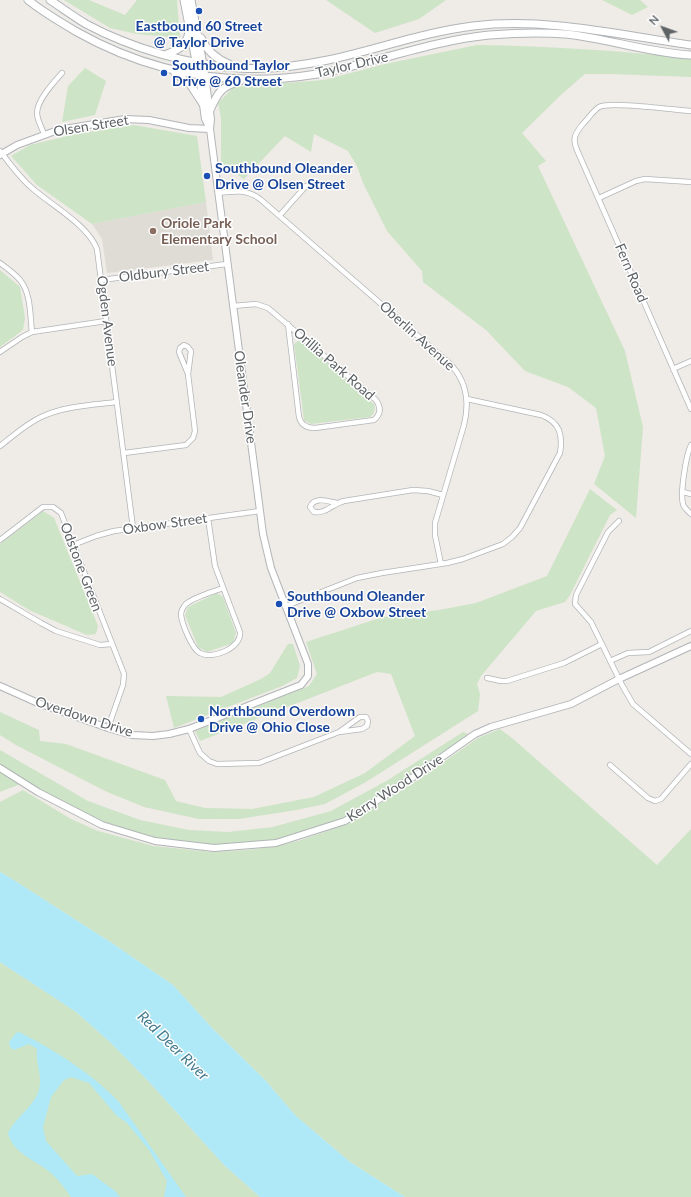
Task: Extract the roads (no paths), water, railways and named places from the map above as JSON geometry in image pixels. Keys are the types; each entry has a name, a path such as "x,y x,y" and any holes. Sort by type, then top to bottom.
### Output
{"main road":[{"name":"Taylor Drive","path":"28,0 62,24 115,51 168,69 202,76 244,80 277,79 318,73 454,40 489,36 566,34 672,54 691,55"},
{"name":"Taylor Drive","path":"50,0 86,24 125,42 166,55 200,63 238,68 266,68 311,64 423,36 473,26 496,24 545,24 602,30 691,45"},
{"path":"184,0 200,63"},
{"path":"191,0 198,33 202,76"},
{"path":"166,55 178,50 184,45 190,28"},
{"path":"198,33 206,48 215,57 238,68"},
{"path":"168,69 179,75 190,84 203,104"},
{"path":"210,110 216,97 223,88 244,80"}],"street":[{"path":"44,134 38,117 38,109 49,87 62,73"},
{"name":"Oleander Drive","path":"202,76 205,119 210,129"},
{"name":"Oleander Drive","path":"202,76 210,110 210,129 227,264 267,554 273,575 306,658"},
{"name":"Fern Road","path":"691,111 616,105 603,106 595,111 577,131 574,137 577,150 691,409"},
{"name":"Olsen Street","path":"1,153 44,134 66,128 130,119 149,120 189,128 210,129"},
{"name":"Ogden Avenue","path":"1,153 27,184 81,228 91,238 95,245 102,280 106,322 133,528"},
{"path":"599,198 636,181 645,179 691,182"},
{"path":"280,215 306,186"},
{"name":"Oberlin Avenue","path":"218,193 240,191 252,194 260,199 452,366 462,381 467,399 466,418 435,526 435,535 441,564"},
{"path":"0,263 16,276 25,288 32,332"},
{"name":"Oldbury Street","path":"102,280 227,264"},
{"name":"Orillia Park Road","path":"233,306 252,304 263,305 272,311 288,324 376,400 380,411 376,418 371,421 315,428 309,428 302,423 299,417 288,324"},
{"path":"0,352 22,336 32,332 106,322"},
{"path":"124,453 186,445 192,441 195,431 188,374 191,351 184,345 180,348 179,352 188,374"},
{"path":"673,369 691,361"},
{"path":"286,606 361,577 463,559 496,547 512,538 520,528 560,453 562,438 559,430 551,420 546,417 467,399"},
{"path":"0,446 30,423 47,414 68,409 117,402"},
{"path":"691,445 686,456 683,492 683,504 691,514"},
{"path":"337,503 316,500 310,507 314,512 318,513 326,511 337,503 350,499 413,490 443,495"},
{"path":"683,492 691,494"},
{"name":"Odstone Green","path":"0,540 43,507 50,506 56,508 61,513 124,679 108,728"},
{"name":"Oxbow Street","path":"73,545 104,533 260,511"},
{"path":"208,518 215,566 240,632 240,638 236,645 214,655 202,654 196,651 193,646 182,618 182,611 184,606 189,602 223,588"},
{"path":"619,521 608,532 574,598 575,604 591,622 628,697 635,706 691,754"},
{"path":"0,599 56,631 100,645 111,644"},
{"path":"610,661 628,653 649,652 691,631"},
{"path":"487,678 501,681 514,679 564,663 602,644"},
{"name":"Kerry Wood Drive","path":"0,768 38,792 102,825 155,841 214,848 276,843 345,821 415,776 475,734 491,727 570,704 619,679 691,646"},
{"name":"Overdown Drive","path":"0,686 44,705 108,728 132,735 153,736 189,729 301,685 308,676 308,664 306,658"},
{"path":"189,729 202,756 213,763 222,764 263,762 339,732 360,717 366,717 368,721 367,726 362,729 339,732"},
{"path":"610,765 648,798 655,801 661,799 691,764"}],"water":[{"name":"Red Deer River","path":"0,872 115,945 173,985 213,1029 266,1081 295,1115 350,1162 405,1197 260,1197 224,1165 150,1083 111,1043 76,1012 0,962"},
{"path":"19,1032 46,1046 72,1063 108,1091 119,1102 186,1197 164,1197 167,1181 149,1150 127,1123 116,1115 89,1083 71,1077 64,1080 51,1097 43,1127 46,1141 77,1176 92,1174 115,1191 120,1197 71,1197 51,1173 20,1151 11,1140 8,1133 11,1127 37,1096 40,1080 37,1049 29,1044 14,1050 10,1047 9,1042 16,1033"}],"place":[{"name":"Eastbound 60 Street @ Taylor Drive","path":"199,11"},
{"name":"Southbound Taylor Drive @ 60 Street","path":"164,73"},
{"name":"Southbound Oleander Drive @ Olsen Street","path":"207,176"},
{"name":"Oriole Park Elementary School","path":"153,231"},
{"name":"Southbound Oleander Drive @ Oxbow Street","path":"279,604"},
{"name":"Northbound Overdown Drive @ Ohio Close","path":"201,719"}]}
